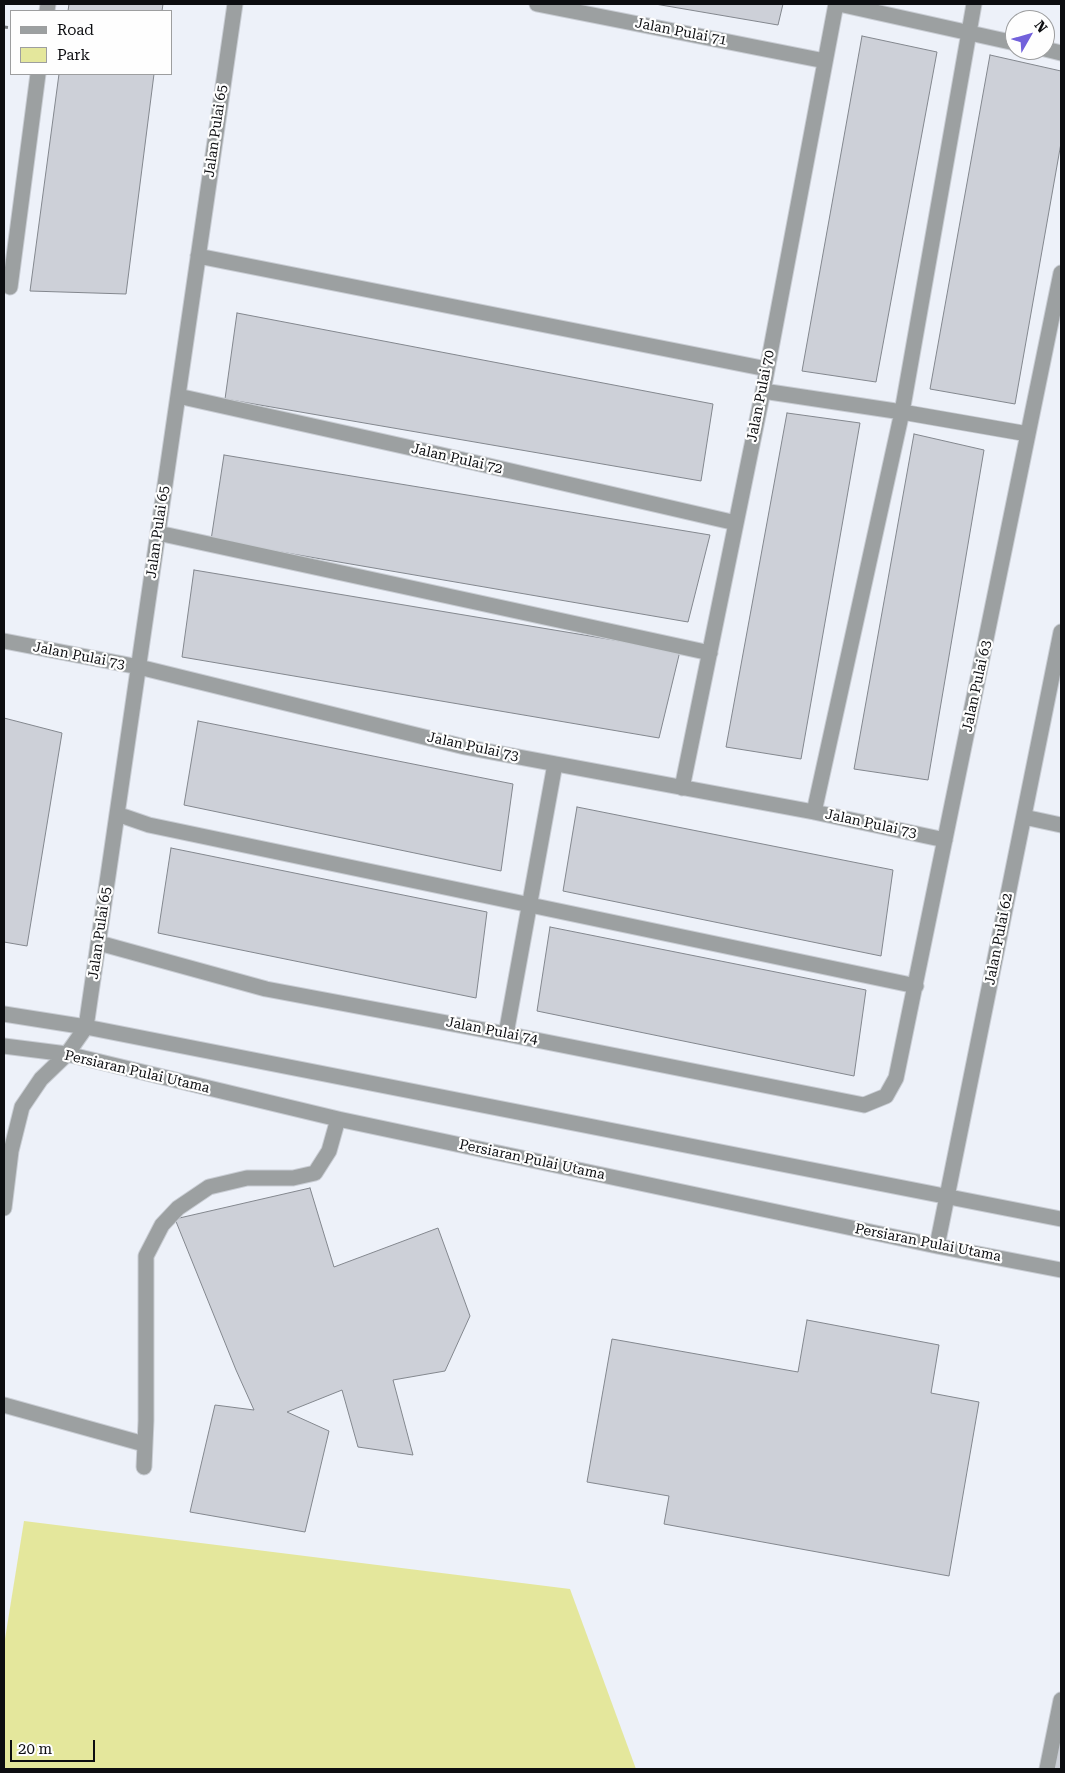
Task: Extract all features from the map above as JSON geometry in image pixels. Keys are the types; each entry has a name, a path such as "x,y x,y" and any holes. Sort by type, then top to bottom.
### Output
{"street":[{"name":"Jalan Pulai 65","path":"4,1208 7,1151 22,1107 41,1079 67,1054 86,1027 235,4"},
{"name":"Jalan Pulai 71","path":"537,4 825,61"},
{"path":"838,4 1005,41"},
{"name":"Jalan Pulai 70","path":"682,788 763,391 825,61 838,4"},
{"path":"814,812 902,412 974,4"},
{"path":"10,287 38,75"},
{"path":"198,256 767,369"},
{"name":"Jalan Pulai 63","path":"886,1096 896,1078 916,986 1061,273"},
{"path":"763,391 902,412 1028,434"},
{"name":"Jalan Pulai 72","path":"178,396 736,523"},
{"path":"158,533 710,652"},
{"name":"Jalan Pulai 62","path":"937,1246 1061,632"},
{"name":"Jalan Pulai 73","path":"4,641 139,667 465,746 814,812 945,840"},
{"path":"506,1034 555,764"},
{"path":"118,814 149,826 916,986"},
{"path":"1024,817 1061,825"},
{"name":"Jalan Pulai 74","path":"99,943 266,989 506,1034 864,1105 886,1096"},
{"path":"4,1014 86,1027 1061,1219"},
{"name":"Persiaran Pulai Utama","path":"4,1046 67,1054 338,1119 937,1246 1061,1270"},
{"path":"144,1466 146,1421 146,1256 162,1225 178,1208 209,1187 247,1178 293,1178 315,1174 328,1151 338,1119"},
{"path":"4,1405 144,1444"},
{"path":"1047,1769 1061,1700"}],"green space":[{"path":"24,1521 570,1589 636,1769 4,1769 4,1645"}],"building":[{"path":"69,4 163,4 162,10 68,10"},
{"path":"655,4 783,4 778,25"},
{"path":"862,36 937,52 876,382 802,371"},
{"path":"990,55 1005,58 1005,60 1061,71 1061,143 1015,404 930,389"},
{"path":"59,75 154,75 126,294 30,291"},
{"path":"237,313 713,404 701,481 225,399"},
{"path":"787,413 860,423 801,759 726,747"},
{"path":"914,434 984,450 928,780 854,769"},
{"path":"224,455 710,535 688,622 211,540"},
{"path":"194,570 680,651 659,738 182,657"},
{"path":"4,718 62,733 27,946 4,942"},
{"path":"198,721 513,784 501,871 184,805"},
{"path":"577,807 893,870 881,956 563,891"},
{"path":"171,848 487,912 476,998 158,933"},
{"path":"550,927 866,990 854,1076 537,1011"},
{"path":"310,1188 334,1267 438,1228 470,1316 445,1371 393,1380 413,1455 358,1447 342,1390 287,1412 329,1431 305,1532 190,1512 215,1405 254,1410 175,1219"},
{"path":"807,1320 939,1345 931,1393 979,1402 949,1576 664,1524 669,1496 587,1482 612,1339 798,1372"},
{"path":"1061,1730 1061,1769 1054,1769"}]}
